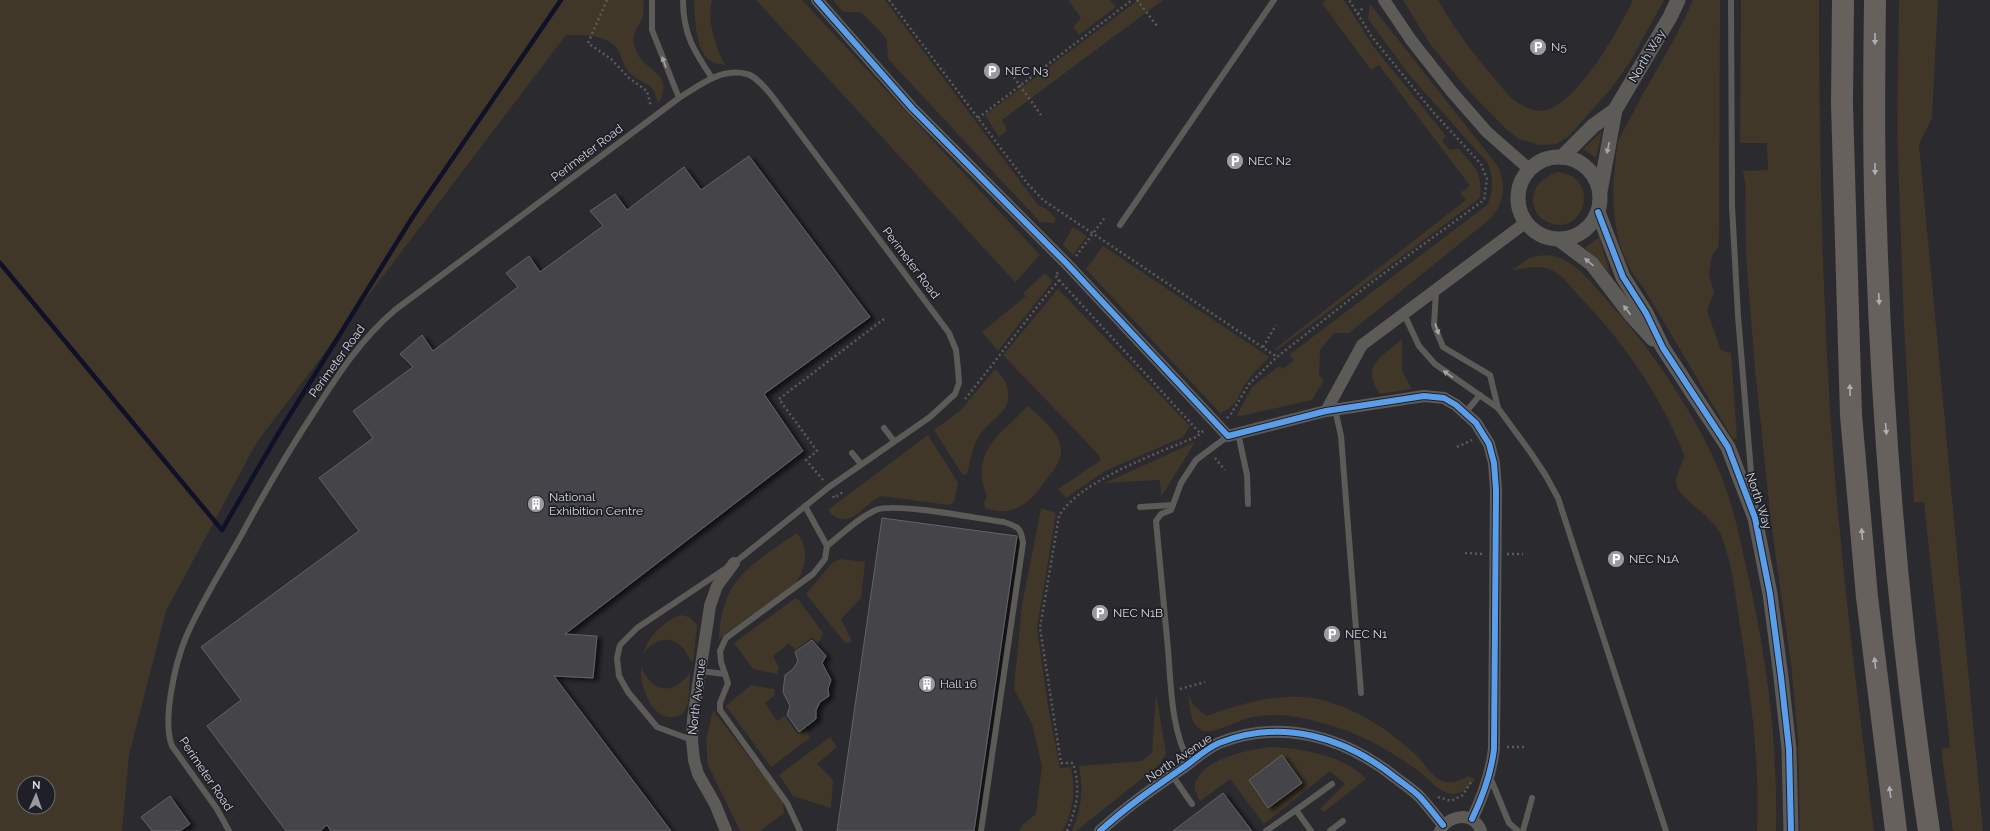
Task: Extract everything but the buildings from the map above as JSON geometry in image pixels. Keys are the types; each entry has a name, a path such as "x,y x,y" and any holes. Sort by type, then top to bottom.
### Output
{"highway":[{"path":"1843,0 1842,119 1851,415 1867,597 1896,831"},
{"path":"1875,0 1876,226 1884,414 1899,592 1929,831"}],"street":[{"path":"817,0 912,108 1067,264 1217,425 1233,435 1330,410 1424,396 1444,398 1476,423 1489,444 1494,463 1494,749 1490,775 1485,791 1472,819"},
{"path":"1384,0 1411,40 1452,92 1487,132 1529,169"},
{"name":"North Way","path":"1600,193 1615,110 1670,17 1678,0"},
{"name":"North Way","path":"1562,157 1592,126 1615,110"},
{"path":"1562,157 1573,159 1591,172 1597,182 1600,193 1598,212 1590,226 1576,236 1560,240 1547,238 1535,232 1525,223 1520,214 1517,195 1523,177 1529,169 1544,159 1562,157"},
{"name":"North Way","path":"1598,212 1624,277 1646,313 1663,348 1728,447 1755,518 1770,594 1790,749 1791,831"},
{"path":"1330,410 1362,345 1525,223"},
{"name":"North Way","path":"1560,240 1592,264 1631,316 1663,348"},
{"name":"North Avenue","path":"726,831 698,774 694,760 692,740 700,671 710,606 718,586 734,564"},
{"name":"North Avenue","path":"1100,831 1124,809 1217,744 1250,733 1266,732 1292,732 1317,737 1337,742 1366,756 1419,796 1442,828"},
{"path":"1442,828 1454,817 1462,816 1472,819 1478,824 1481,831"}],"lane":[{"path":"652,0 652,30 679,98"},
{"path":"683,0 686,30 693,49 712,78"},
{"path":"1120,225 1274,0"},
{"path":"1731,0 1732,206 1738,316 1755,518"},
{"name":"Perimeter Road","path":"229,831 217,809 172,746 168,731 170,697 176,669 186,637 274,475 329,388 365,339 381,322 679,98 718,75 748,74 761,83 772,96 950,333 956,350 958,383 955,394 930,417 829,487 734,564 637,628 620,645 617,658 618,676 628,692 657,727 692,740"},
{"path":"1436,291 1434,325 1443,347 1490,375 1498,408"},
{"path":"1404,314 1419,346 1434,364 1498,408 1531,453 1558,498 1666,831"},
{"path":"1465,413 1480,396"},
{"path":"1330,410 1341,436 1361,693"},
{"path":"884,428 894,441"},
{"path":"1190,763 1182,751 1178,735 1172,691 1156,521 1161,514 1171,510 1182,483 1196,460 1233,435 1247,475 1248,504"},
{"path":"852,453 861,464"},
{"path":"1140,507 1173,505"},
{"path":"800,831 787,803 720,710 720,703 728,683 720,651 726,638 813,574 825,559 827,546 805,506"},
{"path":"827,546 857,522 877,509 897,507 1004,522 1017,526 1022,533 1023,543 981,831"},
{"path":"700,671 725,674"},
{"path":"1172,775 1192,804"},
{"path":"1490,775 1509,823 1518,831"},
{"path":"1266,831 1332,784"},
{"path":"1523,831 1532,798"},
{"path":"1296,810 1311,831"},
{"path":"1330,831 1343,821"}],"path":[{"path":"607,0 588,43 611,59 629,78 647,91 653,118"},
{"path":"889,0 1027,183 1043,200 1277,357"},
{"path":"978,118 1132,0"},
{"path":"1137,0 1157,26"},
{"path":"1067,831 1077,804 1077,775 1074,764 1061,763 1040,628 1059,516 1064,506 1081,492 1105,477 1198,436 1200,433 1217,425 1232,414 1249,384 1277,357 1372,282 1484,200 1486,179 1481,164 1433,112 1372,37 1349,0"},
{"path":"1358,14 1364,6"},
{"path":"1008,68 1041,114"},
{"path":"1106,216 1079,253 1055,275 1200,433"},
{"path":"962,401 990,369 1026,319 1059,280"},
{"path":"847,489 834,498 829,487 806,460 817,451 779,399 884,319"},
{"path":"1263,347 1276,325"},
{"path":"1172,691 1205,682"}],"shaded area":[{"path":"0,0 644,0 643,16 636,30 634,42 635,48 644,63 661,78 663,93 658,104 656,96 650,86 634,77 629,72 618,50 611,43 599,37 566,35 257,442 166,611 129,755 122,831 0,831"},
{"path":"694,0 712,0 711,25 715,42 725,65 716,63 707,58 700,46 696,30"},
{"path":"756,0 802,0 1040,255 1015,282"},
{"path":"833,0 885,0 1038,205 1047,209 1056,219 1054,223 1040,222 888,59 887,39 861,12 843,12"},
{"path":"1068,0 1110,0 1116,7 1079,35 1073,27 1081,18"},
{"path":"1138,0 1163,0 1002,120 1007,130 999,137 985,115"},
{"path":"1326,0 1344,0 1373,46 1446,136 1442,141 1450,150 1458,148 1473,165 1479,175 1481,189 1480,198 1277,350 1275,349 1466,200 1460,193 1470,186 1379,65 1371,70 1322,3"},
{"path":"1403,0 1438,0 1464,41 1508,95 1516,102 1524,106 1533,110 1542,111 1559,104 1572,94 1597,63 1633,0 1664,0 1630,62 1609,91 1568,137 1556,144 1539,145 1519,139 1507,130 1470,92 1430,44"},
{"path":"1693,0 1720,0 1719,246 1712,256 1709,275 1714,292 1707,311 1721,350 1731,353 1737,438 1733,439 1626,260 1621,246 1614,214 1614,182 1619,139 1686,16"},
{"path":"1741,0 1819,0 1822,205 1830,410 1843,568 1874,831 1800,831 1798,739 1791,664 1771,523 1755,369 1746,255 1745,182 1743,171 1768,170 1767,143 1740,143"},
{"path":"1899,0 1938,0 1932,118 1919,144 1983,831 1953,831 1942,757 1942,749 1950,747 1924,502 1914,502 1904,324 1897,130"},
{"path":"1370,4 1497,165 1502,180 1503,194 1498,207 1489,220 1349,333 1334,333 1320,350 1319,376 1324,380 1312,400 1236,417 1252,387 1279,366 1283,369 1294,360 1289,355 1487,205 1491,194 1492,179 1487,162 1411,77 1368,19"},
{"path":"1602,131 1596,158 1583,149"},
{"path":"1557,172 1572,176 1581,185 1584,195 1582,207 1577,217 1568,223 1556,225 1540,217 1534,207 1533,197 1539,183"},
{"path":"1073,227 1087,236 1073,255 1063,245"},
{"path":"1599,237 1610,273 1585,248"},
{"path":"1103,246 1269,357 1248,380 1234,404 1220,413 1086,269"},
{"path":"1545,255 1566,261 1575,267 1591,282 1628,324 1672,383 1697,426 1723,479 1740,538 1765,662 1773,730 1776,831 1757,831 1758,806 1754,731 1734,584 1722,537 1711,521 1682,495 1678,489 1676,483 1677,476 1685,457 1665,413 1640,371 1626,351 1595,313 1557,273 1540,267 1512,270 1531,257"},
{"path":"1045,273 1053,281 998,351 982,332 1026,296 1023,293"},
{"path":"1058,289 1190,426 1183,437 1105,471 1066,498 1058,489 1101,460 1098,454 1003,355"},
{"path":"1402,339 1402,371 1412,389 1380,394 1374,384 1372,376 1373,369 1381,357"},
{"path":"995,369 1006,384 1008,390 1008,402 1001,413 981,433 972,453 967,474 963,475 934,430 961,410"},
{"path":"1028,406 1053,430 1057,436 1061,449 1058,464 1036,493 1023,505 1006,511 996,511 985,508 984,502 987,496 983,484 982,464 985,454 996,437"},
{"path":"928,435 958,483 954,502 949,505 881,496 849,518 842,519 835,517 828,510"},
{"path":"1195,442 1161,497 1160,480 1105,483"},
{"path":"1041,508 1056,513 1037,628 1048,706 1060,768 1071,767 1073,775 1073,800 1063,831 1019,831 1022,825 1036,814 1042,766 1032,724 1014,689 1022,605"},
{"path":"797,533 804,545 805,558 802,572 795,584 719,639 721,618 726,601 733,587 753,564"},
{"path":"840,559 865,562 861,598 841,619 852,641 846,644 806,594 832,563"},
{"path":"794,599 798,599 823,633 818,645 813,637 795,650 789,643 773,656 779,667 777,674 753,669 734,643"},
{"path":"680,615 689,617 697,625 693,662 684,649 671,640 660,640 650,646 643,655 652,636 667,622"},
{"path":"641,667 651,682 663,688 670,688 676,685 690,673 688,702 682,714 675,717 667,717 660,714 654,708 642,683"},
{"path":"751,685 774,689 775,695 765,703 777,721 785,716 798,734 807,730 810,738 771,767 726,706"},
{"path":"1188,693 1194,706 1207,716 1251,702 1281,697 1311,698 1326,701 1351,710 1384,729 1415,754 1436,778 1444,782 1454,782 1468,776 1475,779 1470,786 1460,793 1447,793 1436,787 1421,773 1402,759 1382,747 1339,728 1285,715 1263,715 1252,717 1213,731 1203,731 1195,724 1191,715"},
{"path":"1156,694 1166,753 1160,764 1076,831 1072,831 1078,815 1081,799 1079,766 1142,761 1152,753"},
{"path":"713,710 783,801 784,813 760,831 740,831 708,765 706,740"},
{"path":"830,737 837,747 817,764 833,780 831,808 793,796 779,775"},
{"path":"1269,747 1294,749 1321,754 1346,764 1366,779 1324,812 1320,809 1345,784 1330,771 1264,824 1230,779 1200,801 1196,792 1195,783 1207,768 1216,762 1238,753"}],"waterway":[{"path":"0,263 222,530 278,434 412,218 561,0"}],"cycle path":[{"path":"817,0 912,108 1067,264 1228,436 1326,411 1424,396 1444,398 1456,405 1476,423 1489,444 1494,463 1496,490 1494,749 1486,785 1472,819"},
{"path":"1598,212 1623,277 1646,313 1663,348 1728,447 1755,518 1770,594 1781,677 1789,749 1791,831"},
{"path":"1100,831 1141,798 1210,748 1219,743 1243,736 1266,732 1289,732 1312,736 1334,742 1356,752 1376,764 1420,797 1443,825"}],"place":[{"name":"N5","path":"1538,47"},
{"name":"NEC N3","path":"992,71"},
{"name":"NEC N2","path":"1235,161"},
{"name":"National Exhibition Centre","path":"536,504"},
{"name":"NEC N1A","path":"1616,559"},
{"name":"NEC N1B","path":"1100,613"},
{"name":"NEC N1","path":"1332,634"},
{"name":"Hall 16","path":"927,684"}]}
